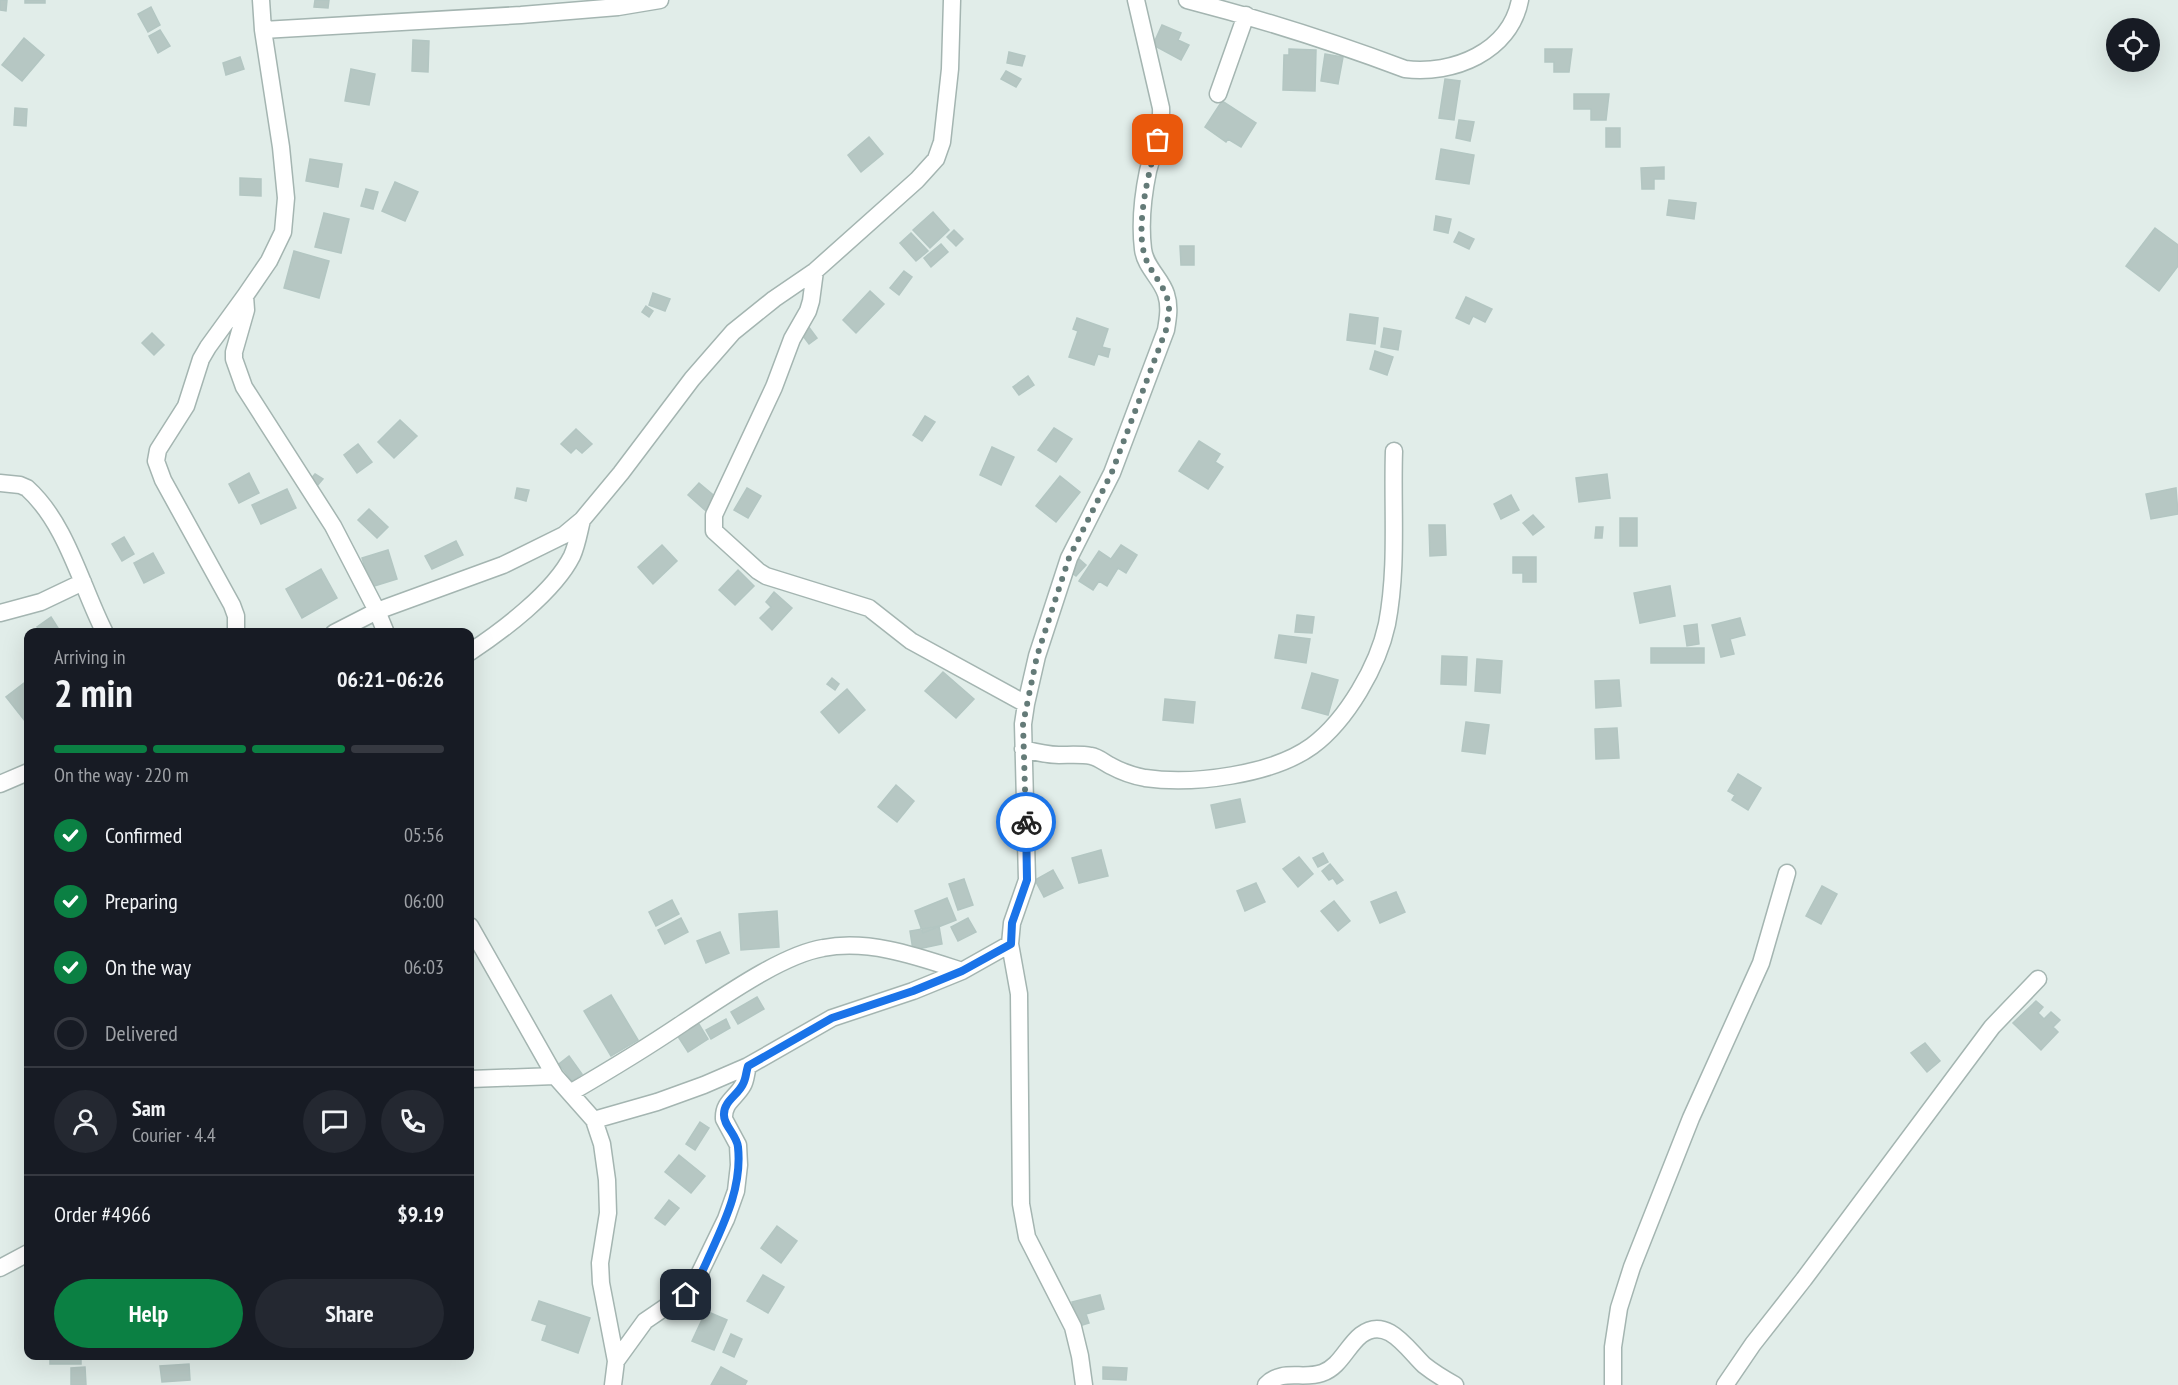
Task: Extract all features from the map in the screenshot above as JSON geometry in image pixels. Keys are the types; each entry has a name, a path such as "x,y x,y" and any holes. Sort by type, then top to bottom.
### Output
{"street":[{"path":"236,628 236,616 232,605 163,480 156,461 158,450 186,406 201,359 269,261 283,232 286,198 261,0"},
{"path":"263,30 532,14 618,7 660,0"},
{"path":"344,628 377,611 503,565 551,543 582,520 719,347 750,317 815,271 917,180 936,159 942,141 946,117 952,0"},
{"path":"1084,1385 1073,1327 1027,1237 1023,1221 1020,1181 1019,994 1011,944 1012,923 1027,880 1023,724 1037,656 1069,558 1116,462 1166,330 1169,308 1165,292 1147,263 1143,251 1144,200 1148,172 1162,123 1161,108 1136,0"},
{"path":"1187,0 1246,15 1404,69 1430,71 1450,67 1482,54 1501,39 1517,15 1520,0"},
{"path":"1218,94 1246,15"},
{"path":"815,271 808,311 792,339 774,387 714,515 714,531 766,576 869,608 911,640 1026,704"},
{"path":"245,296 246,310 234,352 234,359 244,387 333,526 384,628"},
{"path":"1023,749 1047,754 1090,756 1125,772 1165,780 1197,779 1245,772 1283,761 1311,746 1343,715 1359,690 1382,642 1387,624 1395,552 1392,489 1394,452"},
{"path":"0,483 20,485 31,492 64,540 103,628"},
{"path":"474,649 494,636 538,598 558,576 572,557 582,520"},
{"path":"0,614 41,602 83,582"},
{"path":"0,784 24,774"},
{"path":"1613,1385 1613,1347 1619,1308 1632,1267 1691,1118 1764,954 1787,873"},
{"path":"474,933 555,1076 594,1120 602,1144 607,1180 608,1213 600,1263 601,1282 616,1361 613,1385"},
{"path":"594,1120 657,1102 704,1085 748,1066 832,1018 913,991 962,971 1011,944"},
{"path":"570,1093 636,1054 727,995 805,952 844,946 878,948 962,971"},
{"path":"1725,1385 1752,1344 1804,1279 1992,1027 2038,979"},
{"path":"616,1361 645,1321 692,1289 726,1219 736,1191 739,1165 738,1144 724,1119 725,1107 743,1085 748,1066"},
{"path":"474,1079 555,1076"},
{"path":"0,1268 24,1255"},
{"path":"1266,1385 1279,1376 1316,1375 1328,1371 1361,1336 1378,1329 1388,1330 1424,1364 1455,1385"}],"building":[{"path":"0,0 7,0 6,11 0,10"},
{"path":"25,0 45,0 45,3 25,3"},
{"path":"315,0 329,0 328,8 314,7"},
{"path":"151,7 160,25 148,32 138,14"},
{"path":"1162,25 1181,33 1178,40 1189,45 1181,60 1153,45"},
{"path":"160,30 170,46 158,53 149,36"},
{"path":"24,38 44,55 22,81 2,65"},
{"path":"413,40 429,41 428,72 412,71"},
{"path":"1289,49 1316,50 1315,91 1283,90 1284,55 1289,55"},
{"path":"1545,49 1572,49 1569,72 1554,72 1554,62 1545,62"},
{"path":"1009,52 1025,56 1022,66 1007,63"},
{"path":"1325,54 1343,57 1338,84 1321,81"},
{"path":"240,57 244,69 226,75 223,63"},
{"path":"351,69 375,74 369,105 345,101"},
{"path":"1006,71 1021,79 1016,87 1001,79"},
{"path":"1445,79 1460,81 1454,120 1439,118"},
{"path":"1574,94 1609,94 1606,120 1591,120 1591,109 1574,109"},
{"path":"1222,101 1256,123 1241,147 1228,139 1226,142 1205,127"},
{"path":"15,108 27,109 26,126 14,125"},
{"path":"1459,120 1474,122 1470,141 1456,138"},
{"path":"1606,128 1620,128 1620,147 1606,147"},
{"path":"869,137 883,154 861,172 848,155"},
{"path":"1441,149 1474,155 1469,184 1436,179"},
{"path":"310,159 342,164 338,187 306,181"},
{"path":"1664,167 1664,179 1654,179 1654,189 1642,189 1641,168"},
{"path":"240,178 261,179 261,196 240,195"},
{"path":"395,182 418,192 405,221 382,211"},
{"path":"366,189 378,192 373,209 361,206"},
{"path":"1669,200 1696,203 1694,219 1667,215"},
{"path":"933,212 949,230 930,248 913,230"},
{"path":"324,213 349,219 341,253 315,247"},
{"path":"1436,216 1451,219 1448,233 1434,230"},
{"path":"2155,228 2178,245 2178,266 2159,291 2126,266"},
{"path":"954,230 963,239 956,246 947,237"},
{"path":"1459,232 1474,239 1469,249 1454,242"},
{"path":"911,233 928,251 916,261 900,243"},
{"path":"941,244 948,252 931,267 924,258"},
{"path":"1180,246 1194,246 1194,265 1181,265"},
{"path":"294,251 329,261 319,298 284,288"},
{"path":"904,271 912,277 899,295 890,288"},
{"path":"870,291 884,304 856,333 843,320"},
{"path":"653,293 670,299 665,311 649,305"},
{"path":"1466,297 1492,309 1485,322 1473,316 1469,324 1456,318"},
{"path":"646,306 653,311 649,317 642,312"},
{"path":"1350,314 1378,318 1375,344 1347,340"},
{"path":"1077,318 1108,329 1102,347 1110,349 1108,357 1098,354 1094,365 1069,357 1078,331 1073,329"},
{"path":"808,326 817,338 809,344 800,332"},
{"path":"1384,328 1401,331 1398,350 1381,347"},
{"path":"152,333 164,345 154,355 142,343"},
{"path":"1375,351 1393,357 1387,375 1370,369"},
{"path":"1028,376 1034,385 1019,395 1013,387"},
{"path":"925,416 935,422 922,441 913,435"},
{"path":"400,420 417,436 394,458 378,442"},
{"path":"1054,428 1072,439 1056,462 1038,450"},
{"path":"576,429 592,444 582,453 576,448 571,453 561,444"},
{"path":"1199,441 1220,454 1215,462 1223,467 1208,489 1179,471"},
{"path":"358,444 372,462 357,473 344,455"},
{"path":"992,447 1014,457 1001,485 980,475"},
{"path":"249,473 259,493 239,503 229,484"},
{"path":"315,474 323,479 317,486 310,480"},
{"path":"1607,474 1610,498 1579,502 1576,478"},
{"path":"1060,476 1080,492 1056,522 1036,506"},
{"path":"699,483 717,498 706,511 688,495"},
{"path":"517,488 529,490 526,501 515,498"},
{"path":"747,488 761,496 748,518 734,510"},
{"path":"2176,488 2178,514 2151,519 2146,494"},
{"path":"287,489 296,508 261,524 252,505"},
{"path":"1511,495 1519,510 1501,519 1494,504"},
{"path":"369,509 388,527 377,538 358,520"},
{"path":"1533,515 1544,527 1533,535 1523,523"},
{"path":"1620,518 1637,518 1637,546 1620,546"},
{"path":"1429,525 1445,525 1446,555 1430,556"},
{"path":"1596,527 1603,527 1602,538 1595,538"},
{"path":"124,537 134,554 122,561 112,544"},
{"path":"456,541 463,555 432,569 425,556"},
{"path":"662,545 677,561 653,584 638,567"},
{"path":"1121,545 1137,555 1126,573 1118,568 1107,586 1099,581 1093,590 1079,581 1099,551 1111,559"},
{"path":"388,550 397,579 371,587 362,558"},
{"path":"153,553 164,573 144,583 134,563"},
{"path":"1513,557 1536,557 1536,582 1523,582 1523,573 1513,573"},
{"path":"1078,558 1086,565 1076,576 1068,570"},
{"path":"321,569 337,598 302,618 286,589"},
{"path":"738,570 754,586 735,605 719,590"},
{"path":"1670,586 1675,616 1640,623 1634,593"},
{"path":"774,592 792,608 772,630 760,618 771,607 766,602"},
{"path":"1297,615 1314,617 1312,633 1295,632"},
{"path":"51,617 58,628 38,628"},
{"path":"1740,618 1745,635 1730,639 1734,654 1721,657 1712,625"},
{"path":"1697,624 1699,644 1687,646 1684,626"},
{"path":"1279,635 1310,639 1306,663 1275,658"},
{"path":"1651,648 1704,648 1704,663 1651,663"},
{"path":"1442,656 1467,657 1466,685 1441,684"},
{"path":"1477,659 1502,661 1500,693 1475,691"},
{"path":"943,672 974,699 956,718 925,691"},
{"path":"1312,673 1338,680 1328,715 1302,708"},
{"path":"832,678 839,684 835,690 827,684"},
{"path":"1619,680 1621,706 1596,708 1595,681"},
{"path":"24,683 24,720 6,697"},
{"path":"847,689 865,710 839,733 821,712"},
{"path":"1165,699 1195,702 1193,723 1163,720"},
{"path":"1466,722 1489,725 1485,754 1462,751"},
{"path":"1617,728 1619,758 1596,759 1595,729"},
{"path":"1738,774 1761,788 1748,810 1732,800 1735,795 1728,791"},
{"path":"896,785 914,801 897,822 878,807"},
{"path":"1240,799 1245,822 1216,828 1211,805"},
{"path":"1101,850 1108,876 1079,883 1072,858"},
{"path":"1323,853 1328,862 1318,867 1313,858"},
{"path":"1299,857 1313,874 1298,887 1283,869"},
{"path":"1330,864 1343,880 1337,884 1333,878 1329,880 1322,871"},
{"path":"1053,870 1063,888 1044,897 1035,880"},
{"path":"964,879 973,905 958,910 949,884"},
{"path":"1256,883 1265,902 1245,911 1237,891"},
{"path":"1822,886 1837,894 1821,924 1806,916"},
{"path":"1396,892 1405,912 1380,923 1371,902"},
{"path":"947,898 956,920 923,933 915,911"},
{"path":"672,900 679,914 656,926 649,912"},
{"path":"1334,901 1350,921 1338,931 1321,911"},
{"path":"777,911 779,947 741,950 739,914"},
{"path":"681,918 688,932 665,944 658,930"},
{"path":"968,918 976,932 958,941 951,927"},
{"path":"939,926 942,944 913,950 910,931"},
{"path":"720,932 729,953 706,963 697,941"},
{"path":"611,995 638,1040 611,1056 584,1011"},
{"path":"757,997 764,1009 738,1024 731,1012"},
{"path":"2036,1001 2043,1007 2038,1013 2044,1019 2051,1012 2060,1020 2053,1027 2058,1032 2041,1050 2013,1023"},
{"path":"726,1019 730,1028 711,1039 706,1030"},
{"path":"697,1021 708,1039 688,1052 677,1035"},
{"path":"1925,1043 1940,1061 1927,1072 1911,1053"},
{"path":"569,1056 582,1074 572,1081 559,1064"},
{"path":"700,1122 709,1128 695,1150 686,1144"},
{"path":"679,1155 705,1176 691,1193 665,1172"},
{"path":"669,1200 679,1208 665,1225 655,1218"},
{"path":"777,1226 797,1241 781,1263 761,1248"},
{"path":"763,1275 784,1287 768,1313 747,1301"},
{"path":"1100,1295 1104,1309 1086,1314 1089,1323 1079,1326 1072,1302"},
{"path":"539,1301 590,1318 578,1353 542,1340 547,1325 532,1320"},
{"path":"706,1311 727,1320 714,1350 692,1341"},
{"path":"731,1334 742,1339 734,1357 723,1352"},
{"path":"50,1360 81,1360 81,1364 50,1364"},
{"path":"189,1364 190,1380 162,1382 160,1366"},
{"path":"85,1367 86,1385 71,1385 71,1368"},
{"path":"721,1367 747,1381 745,1385 711,1385"},
{"path":"1103,1367 1127,1368 1126,1380 1103,1379"}],"way so far":[{"path":"1026,822 1023,724 1037,656 1069,558 1112,472 1166,330 1169,308 1165,292 1147,263 1143,251 1144,200 1148,172 1158,140"}],"route":[{"path":"686,1295 699,1278 736,1191 739,1165 738,1144 724,1119 724,1114 725,1107 743,1085 748,1066 832,1018 913,991 962,971 1011,944 1012,923 1027,880 1026,822"}]}
